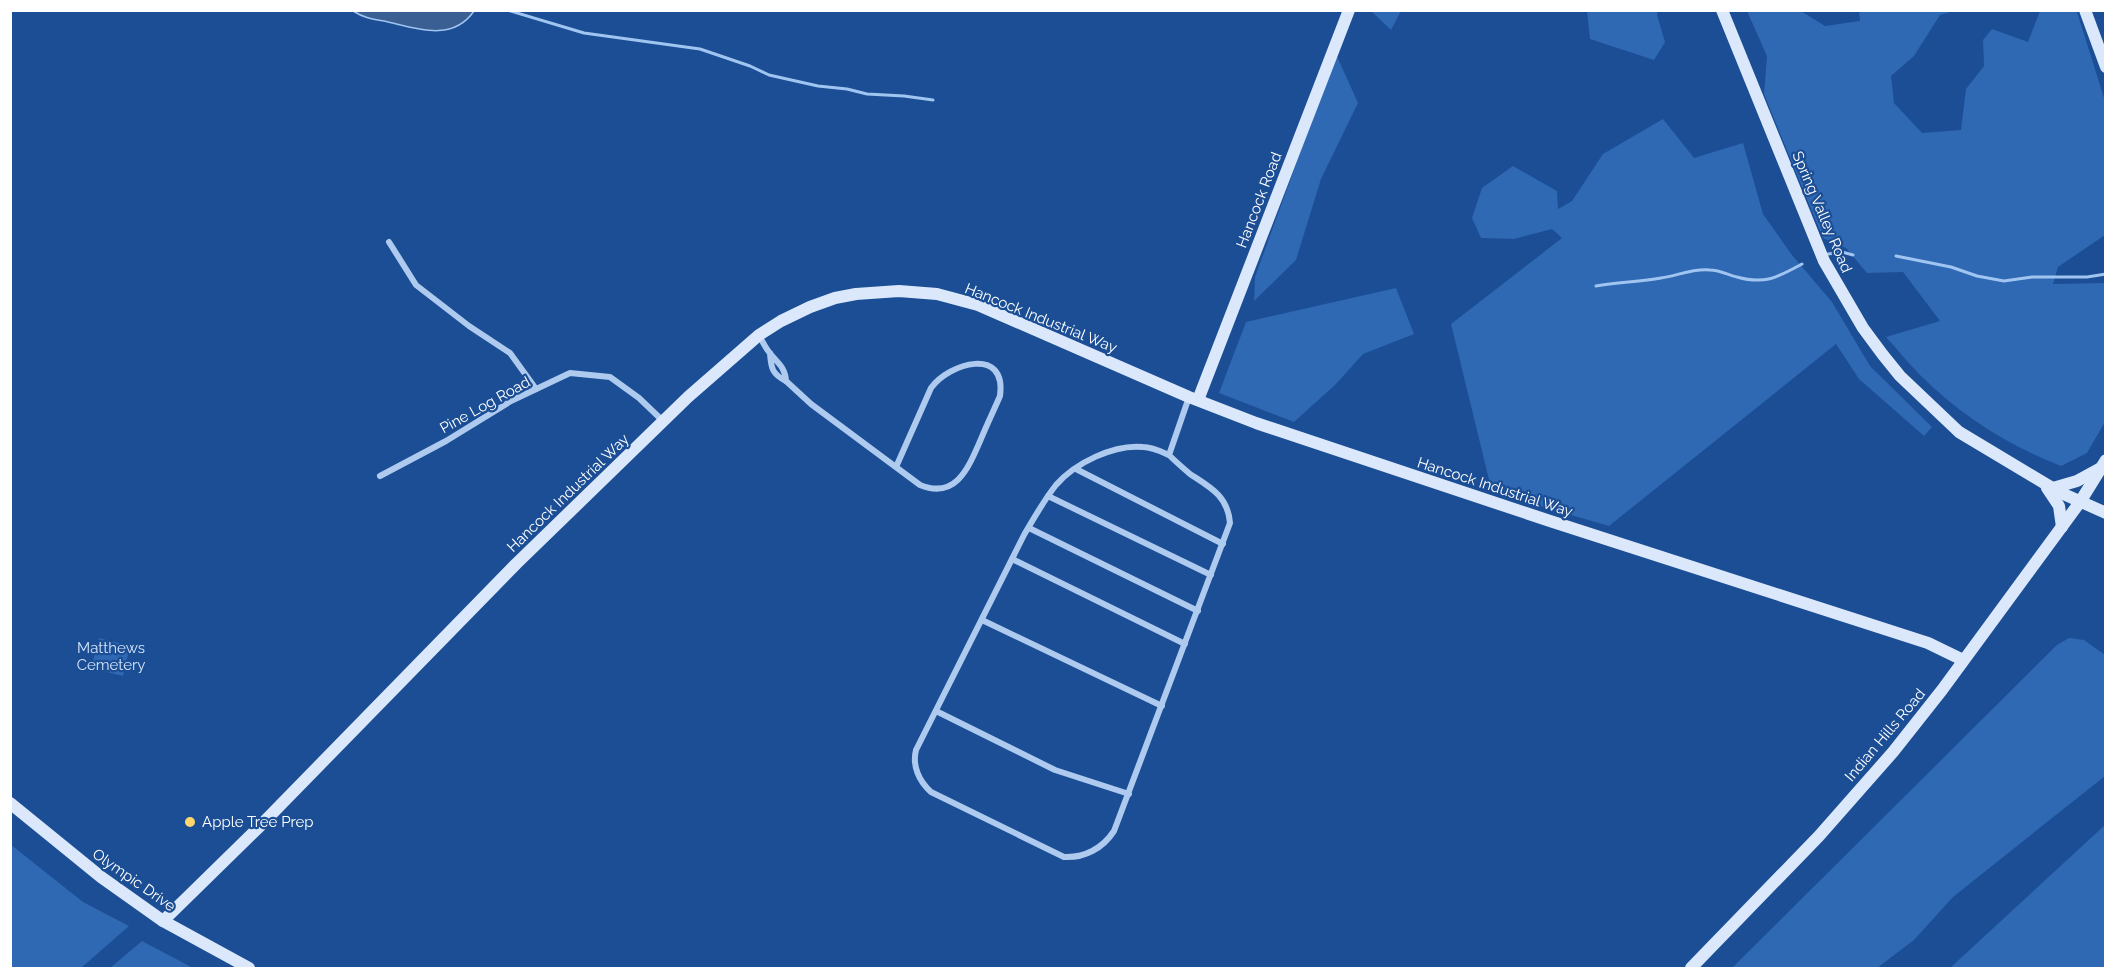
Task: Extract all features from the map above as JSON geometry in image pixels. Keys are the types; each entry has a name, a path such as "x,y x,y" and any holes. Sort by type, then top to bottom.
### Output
{"street":[{"name":"Hancock Road","path":"1193,399 1349,10"},
{"name":"Spring Valley Road","path":"1722,10 1824,261 1863,328 1900,376 1959,432 2048,485 2106,513"},
{"path":"2085,10 2106,67"},
{"path":"389,242 416,285 469,326 510,353 536,389"},
{"name":"Hancock Industrial Way","path":"163,921 257,829 516,564 663,421 759,335 795,313 836,298 878,291 937,294 978,305 1193,399 1256,423 1512,509 1928,643 1963,660"},
{"path":"759,335 770,353 771,366 777,376 786,381 811,404 920,485 929,489 945,488 960,478 968,469 1000,396 1001,387 994,369 987,364 974,363 961,366 937,380 931,388 896,467"},
{"name":"Pine Log Road","path":"380,476 446,441 510,401 570,373 610,377 639,398 663,421"},
{"path":"1169,455 1193,399"},
{"path":"1130,447 1151,448 1169,455 1219,494 1228,507 1230,523 1119,820 1108,839 1092,851 1074,857 1064,857 931,792 922,784 915,768 915,756 1012,559 1048,496 1064,477 1110,452 1130,447"},
{"path":"2062,527 2059,506 2048,485 2085,477 2103,464"},
{"name":"Indian Hills Road","path":"1691,969 1819,836 1886,761 1942,690 2062,527 2103,464"},
{"path":"1076,469 1223,544"},
{"path":"1048,496 1211,575"},
{"path":"1029,528 1198,610"},
{"path":"1012,559 1185,644"},
{"path":"982,620 1162,706"},
{"path":"936,711 1054,770 1129,794"},
{"name":"Olympic Drive","path":"10,803 101,877 163,921 249,969"}],"green space":[{"path":"2071,10 2077,12 2105,101 2105,235 2058,267 2053,284 2105,283 2105,422 2087,453 2061,466 2004,439 1968,416 1935,390 1886,337 1940,321 1903,272 1867,273 1846,248 1823,238 1764,94 1767,56 1747,11 1801,11 1825,26 1860,21 1859,11 1954,11 1940,15 1914,56 1891,76 1894,103 1922,133 1961,130 1966,89 1984,66 1983,40 1992,29 2028,42 2040,11"},
{"path":"1371,11 1401,11 1391,30"},
{"path":"1587,11 1658,11 1657,15 1665,42 1654,60 1590,39"},
{"path":"1336,54 1358,103 1321,179 1296,260 1254,301 1255,277"},
{"path":"1663,119 1694,158 1743,143 1763,214 1792,255 1832,302 1870,366 1932,427 1924,436 1859,379 1836,344 1609,526 1492,492 1451,324 1562,238 1552,229 1514,239 1481,238 1472,218 1482,188 1513,166 1557,191 1558,209 1572,201 1603,154"},
{"path":"1396,288 1414,334 1363,354 1336,384 1294,422 1219,393 1246,322"},
{"name":"Matthews Cemetery","path":"99,638 130,646 123,676 91,668"},
{"path":"2069,638 2084,640 2105,655 2105,776 1953,897 1914,940 1877,968 1732,968 2057,645"},
{"path":"2105,825 2105,968 1950,968"},
{"path":"10,844 83,902 129,926 81,968 11,968"},
{"path":"142,941 193,968 110,968"}],"shaded area":[{"path":"353,11 474,11 465,21 455,27 432,31 368,18"}],"waterway":[{"path":"507,10 584,33 700,49 769,75 818,86 867,94 933,100"},
{"path":"1828,254 1842,252 1853,255"},
{"path":"1896,256 2004,281 2032,277 2087,277 2106,274"},
{"path":"1596,286 1704,270 1747,279 1764,280 1802,264"}],"place":[{"name":"Apple Tree Prep","path":"190,822"}]}
